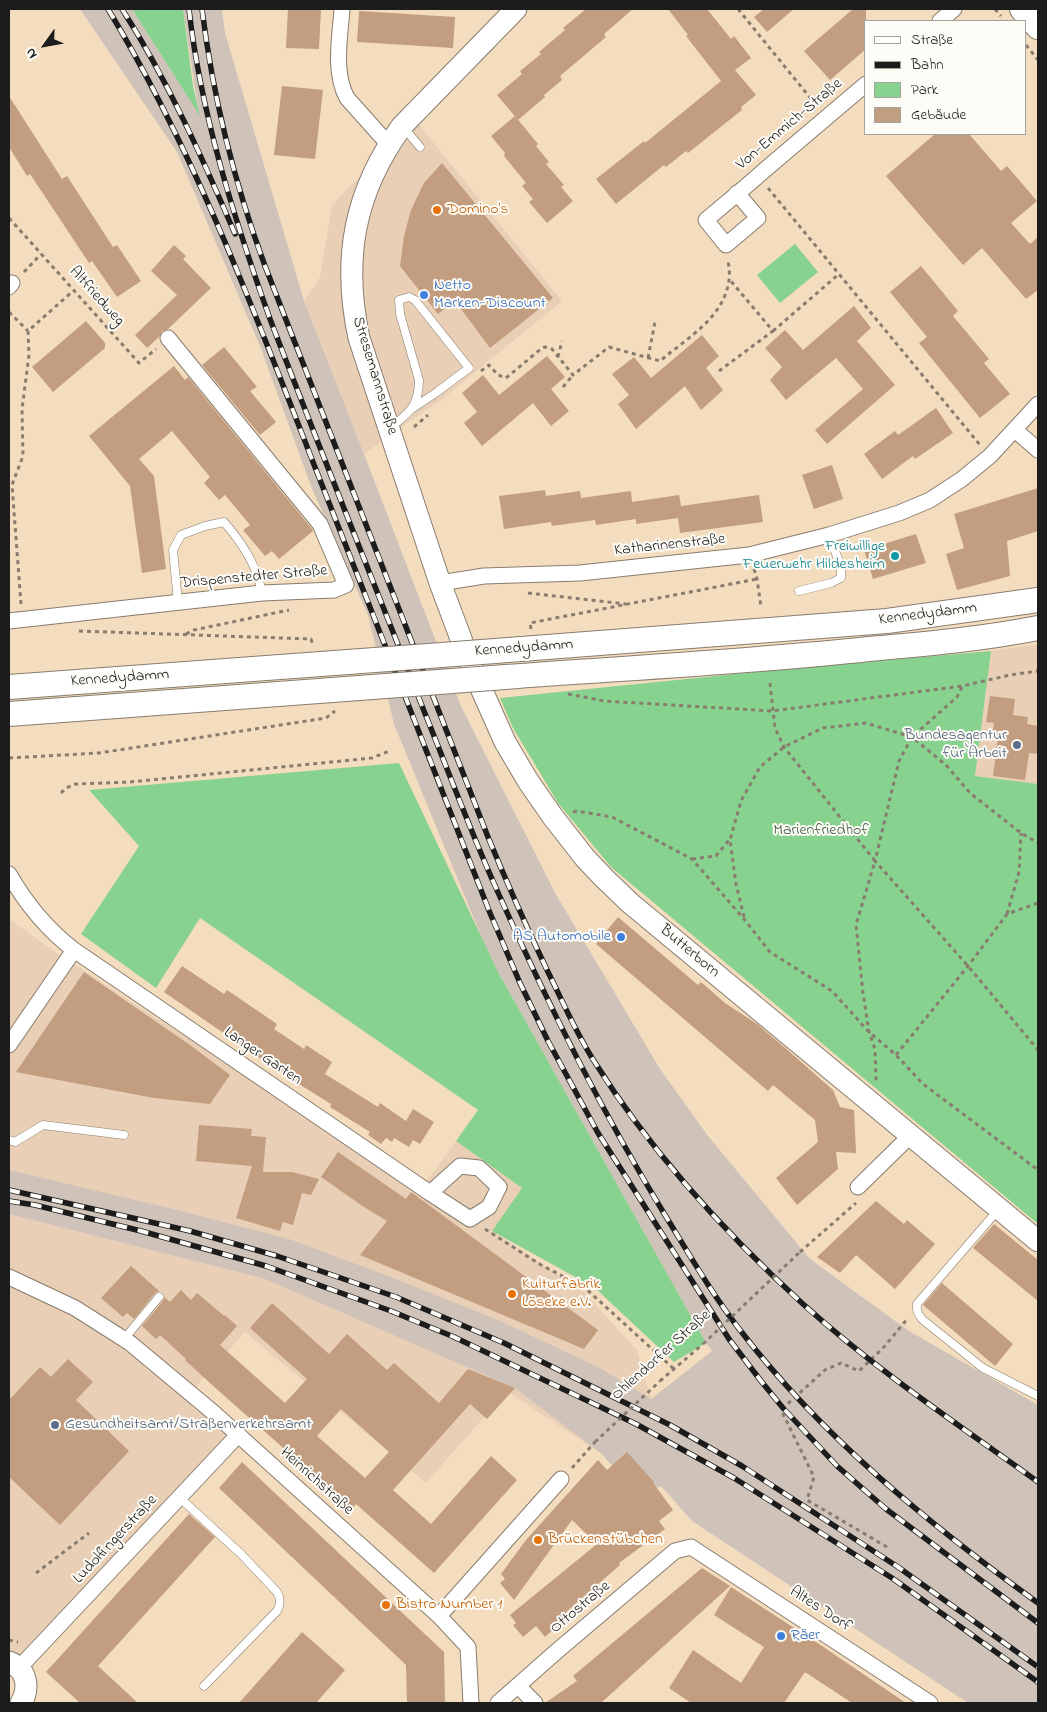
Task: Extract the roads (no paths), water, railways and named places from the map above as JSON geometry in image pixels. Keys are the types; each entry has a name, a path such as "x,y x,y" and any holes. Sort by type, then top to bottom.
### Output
{"main road":[{"path":"1022,9 1038,27"},
{"name":"Kennedydamm","path":"9,687 887,621 1038,600"},
{"name":"Kennedydamm","path":"9,714 822,654 1014,633 1038,628"}],"street":[{"path":"342,9 340,84 346,98 389,145"},
{"name":"Stresemannstraße","path":"440,583 359,338 354,317 351,264 353,239 362,206 374,174 389,145 402,126 516,9"},
{"path":"941,20 954,9"},
{"name":"Von-Emmich-Straße","path":"738,193 758,218 726,245 706,220 864,86"},
{"name":"Drispenstedter Straße","path":"15,621 262,592 334,590 346,585 320,524 168,338"},
{"name":"Katharinenstraße","path":"440,583 484,576 580,573 749,555 829,535 930,500 962,479 990,456 1038,404"},
{"path":"1015,430 1038,450"},
{"name":"Butterborn","path":"440,583 472,668 498,729 528,781 585,858 630,903 1038,1241"},
{"name":"Langer Garten","path":"11,883 51,930 74,950 430,1193 470,1219 489,1207 499,1187 479,1168 460,1166 430,1193"},
{"path":"9,1045 74,950"},
{"path":"858,1187 911,1136"},
{"name":"Heinrichstraße","path":"9,1277 75,1308 124,1339 205,1405 439,1616 468,1647 472,1703"},
{"name":"Ludolfingerstraße","path":"14,1665 180,1498 238,1435"},
{"path":"439,1616 562,1480"},
{"name":"Ottostraße","path":"498,1703 675,1551 691,1547"},
{"name":"Altes Dorf","path":"691,1547 930,1703"},
{"path":"14,1665 24,1675 26,1682 26,1690 21,1703"},
{"path":"518,1686 535,1703"}],"lane":[{"path":"402,126 420,147"},
{"path":"392,437 413,408 419,389 419,380 400,314 398,300 408,297 414,300 469,368 438,392 413,408"},
{"path":"178,602 173,550 181,535 205,526 224,522 250,556 260,577 262,592"},
{"path":"799,591 841,578 840,567 829,535"},
{"path":"9,1140 15,1142 44,1125 124,1135"},
{"path":"999,1208 917,1304 918,1315 984,1368 1038,1396"},
{"path":"124,1339 159,1297"},
{"path":"180,1498 241,1554 277,1592 280,1598 280,1605 277,1611 204,1686"}],"railway":[{"path":"108,9 168,118 220,231 268,346 490,913 520,983 548,1041 598,1133 729,1339 783,1408 837,1466 886,1509 1038,1623"},
{"path":"122,9 169,91 197,147 235,234"},
{"path":"189,9 194,49 220,166 270,319 477,844 534,972 575,1054 641,1175 701,1274 740,1330 772,1369 806,1407 879,1477 957,1542 1038,1603"},
{"path":"202,9 212,75 226,139 234,171 265,266 488,837 540,955 587,1050 616,1095 664,1159 717,1219 774,1277 859,1352 1038,1482"},
{"path":"9,1190 190,1231 277,1256 396,1297 504,1343 670,1425 742,1466 898,1567 1038,1667"},
{"path":"9,1201 35,1205 141,1231 266,1266 391,1311 454,1337 636,1424 734,1478 892,1578 1038,1682"}],"place":[{"name":"Domino's","path":"437,210"},
{"name":"Netto Marken-Discount","path":"424,295"},
{"name":"Freiwillige Feuerwehr Hildesheim","path":"895,556"},
{"name":"Bundesagentur für Arbeit","path":"1017,745"},
{"name":"AS Automobile","path":"621,937"},
{"name":"Kulturfabrik Löseke e.V.","path":"512,1294"},
{"name":"Gesundheitsamt/Straßenverkehrsamt","path":"55,1425"},
{"name":"Brückenstübchen","path":"538,1540"},
{"name":"Bistro Number 1","path":"386,1605"},
{"name":"Räer","path":"781,1636"}],"park label":[{"name":"Marienfriedhof","path":"821,831"}]}
